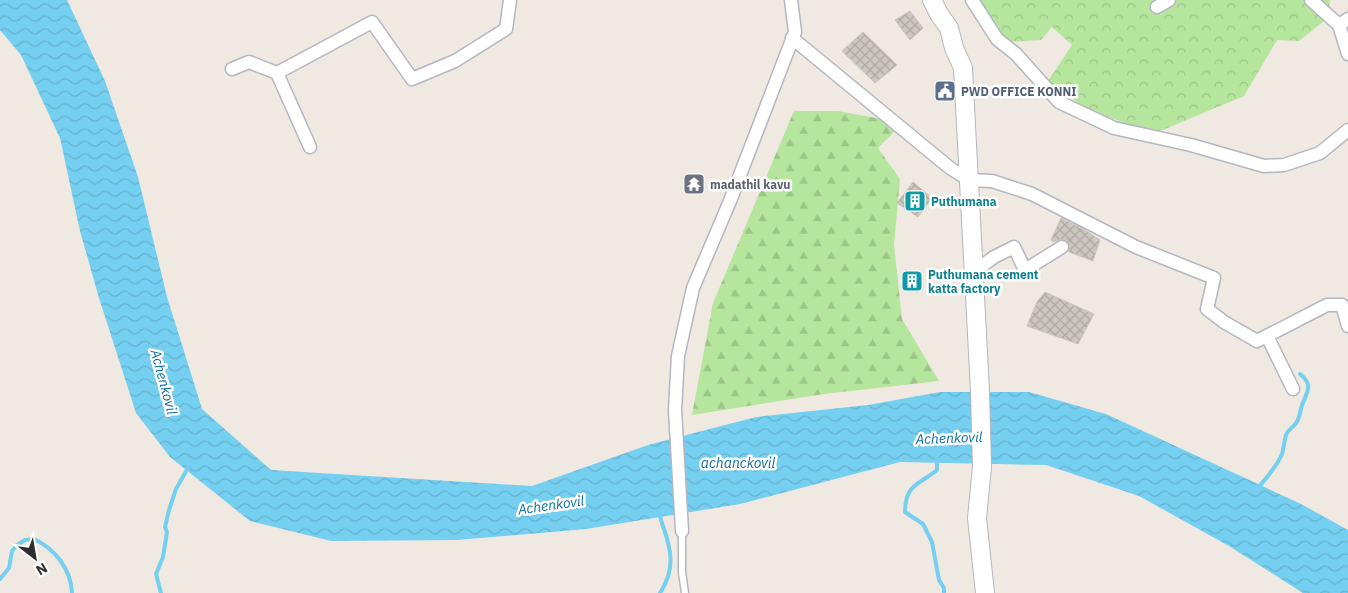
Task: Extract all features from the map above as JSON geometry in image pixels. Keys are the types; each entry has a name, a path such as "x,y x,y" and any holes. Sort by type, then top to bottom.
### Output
{"main road":[{"path":"932,0 949,28 954,48 963,68 980,391 982,467 978,518 985,593"}],"street":[{"path":"277,72 372,22 412,79 455,61 506,29 510,0"},
{"path":"682,531 675,410 678,356 693,288 730,201 795,32 791,0"},
{"path":"972,0 997,39 1016,54 1059,102 1114,128 1191,145 1264,166 1284,166 1320,153 1348,130"},
{"path":"1157,6 1169,0"},
{"path":"1311,0 1343,22 1348,54"},
{"path":"792,38 950,168 969,180 992,181 1032,194 1136,247 1214,278 1207,309 1224,322 1257,341 1327,305 1342,305 1348,326"},
{"path":"232,69 249,62 277,72 310,147"},
{"path":"974,280 994,256 1014,247 1026,270 1062,247"},
{"path":"1268,336 1293,389"}],"lane":[{"path":"682,531 682,572 685,593"}],"green space":[{"path":"978,0 1330,0 1328,18 1299,41 1277,40 1244,96 1153,134 1085,108 1048,81 1072,45 1052,27 1041,40 1007,42 993,31"},
{"path":"794,111 838,111 903,123 878,148 900,179 894,245 902,319 939,381 824,394 692,415 713,303"}],"water":[{"name":"achanckovil","path":"0,0 67,0 105,81 138,177 167,297 202,409 271,470 532,486 648,445 756,417 868,405 940,392 1029,392 1106,414 1301,504 1348,530 1348,593 1303,593 1229,546 1139,496 1046,465 900,462 740,504 586,529 457,540 331,541 250,521 170,457 136,413 99,298 80,231 60,138 21,55 0,30"}],"building":[{"path":"910,11 923,28 910,40 895,20"},
{"path":"863,32 897,65 875,83 842,51"},
{"name":"Puthumana","path":"913,182 932,198 918,217 897,203"},
{"path":"1061,218 1100,240 1093,261 1069,252 1070,246 1065,240 1061,239 1054,242 1051,240"},
{"name":"Puthumana cement katta factory","path":"905,270 921,273 918,292 903,290"},
{"path":"1045,292 1094,314 1078,344 1027,326 1037,302"}],"waterway":[{"path":"1257,489 1277,464 1282,454 1285,437 1298,419 1308,389 1307,382 1300,374"},
{"path":"937,459 937,470 910,490 907,496 905,512 923,524 932,542 939,580 944,588 944,593"},
{"path":"161,593 156,574 163,557 167,532 165,527 176,489 188,468"},
{"path":"659,512 670,549 668,575 660,593"},
{"path":"0,579 9,568 12,551 17,545 25,540 34,539 49,548 65,568 69,576 72,593"}],"place":[{"name":"PWD OFFICE KONNI","path":"945,91"},
{"name":"madathil kavu","path":"694,184"},
{"name":"Puthumana","path":"915,201"},
{"name":"Puthumana cement katta factory","path":"912,281"}],"water label":[{"name":"Achenkovil","path":"164,382"},
{"name":"Achenkovil","path":"949,438"},
{"name":"Achenkovil","path":"551,505"}]}
